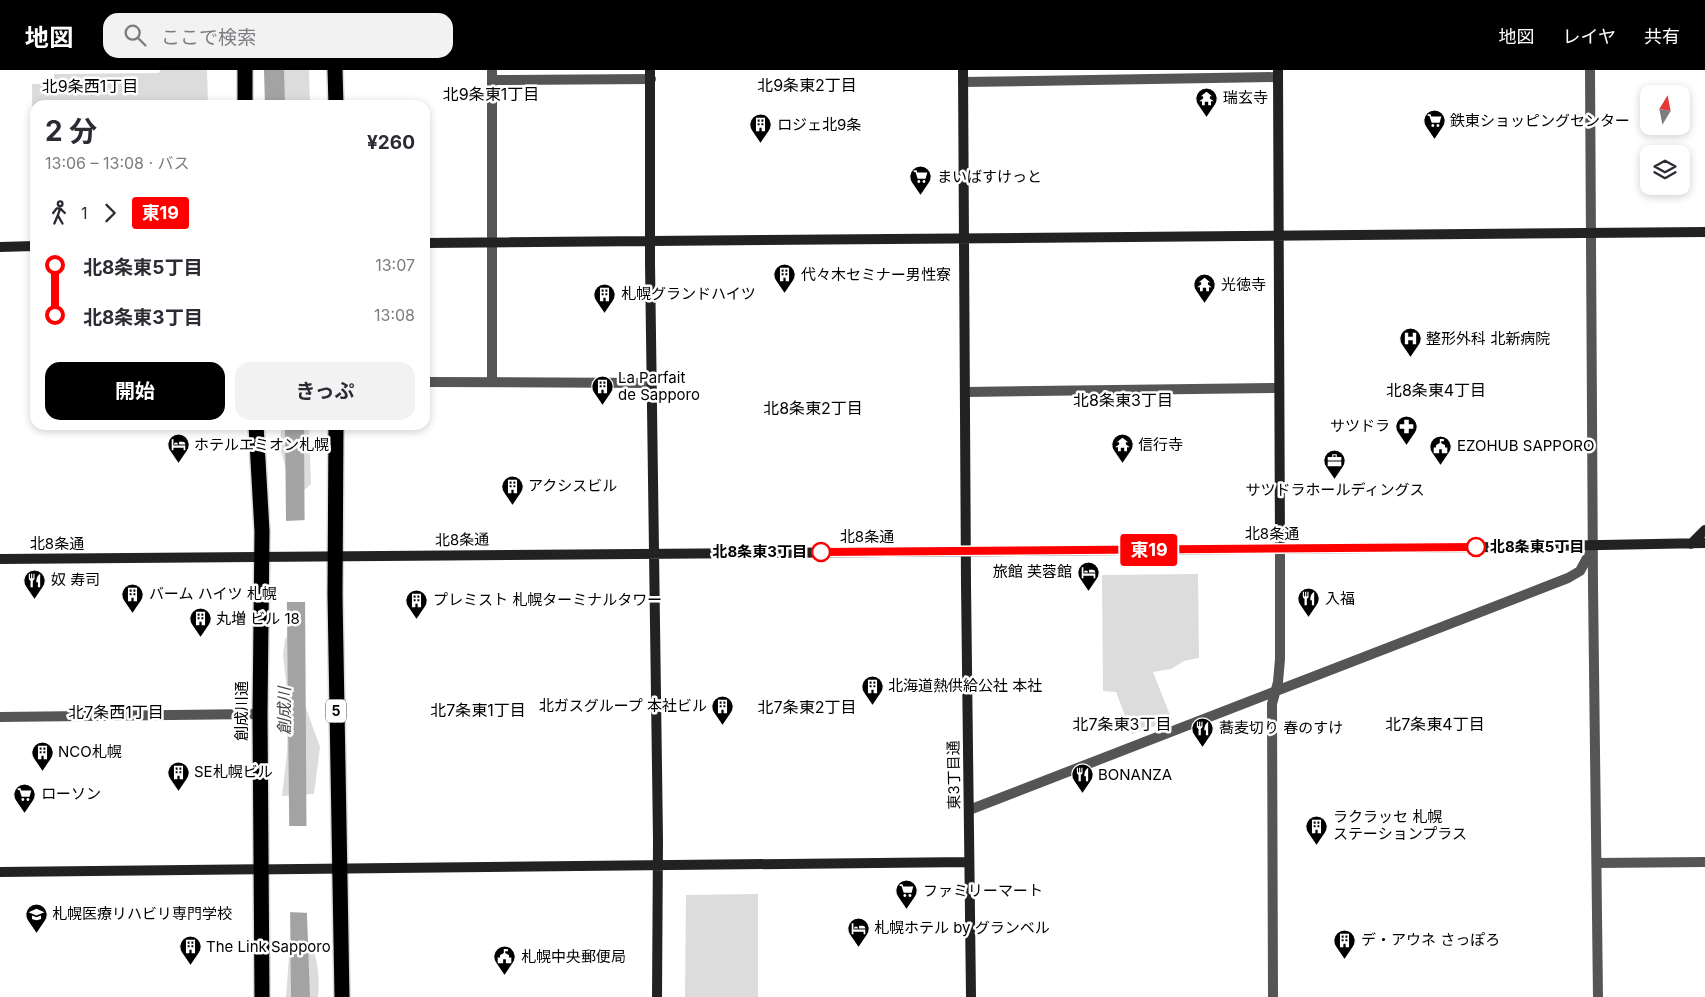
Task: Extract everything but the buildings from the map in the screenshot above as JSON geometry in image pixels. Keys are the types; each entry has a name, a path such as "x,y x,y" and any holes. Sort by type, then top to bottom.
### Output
{"highway":[{"path":"244,70 246,100"},
{"path":"336,70 336,100"},
{"name":"創成川通","path":"256,430 262,531 260,714 262,997"},
{"name":"5","path":"336,430 334,594 342,997"}],"street":[{"name":"東3丁目通","path":"963,70 965,552 971,997"},
{"path":"1590,70 1598,997"},
{"path":"492,382 492,75 650,74 657,997"},
{"path":"963,82 1278,74 1280,658 1278,682 1272,704 1273,997"},
{"path":"430,243 1705,232"},
{"path":"0,247 30,246"},
{"path":"430,382 652,384"},
{"path":"965,392 1278,388"},
{"path":"1691,544 1705,530"},
{"name":"北8条通","path":"0,559 965,552 1594,546 1705,543"},
{"path":"969,810 1568,578 1580,570 1594,546"},
{"path":"0,717 260,714"},
{"path":"0,872 969,862"},
{"path":"1597,863 1705,862"}],"shaded area":[{"path":"160,70 207,70 208,100 32,100 32,84 54,84 54,74 159,73"},
{"path":"264,70 284,70 285,100 265,100"},
{"path":"269,70 309,70 310,100 269,100"},
{"path":"281,430 309,430 311,484 295,498 279,445"},
{"path":"285,430 304,430 307,915 310,997 291,997"},
{"path":"1198,574 1199,658 1184,661 1171,669 1153,672 1172,720 1132,734 1116,692 1103,691 1102,575"},
{"path":"294,630 302,697 320,747 314,794 282,796 287,753 288,700 283,655 285,639"},
{"path":"758,894 758,997 685,997 686,895"},
{"path":"311,944 318,970 318,997 286,997 289,957"}],"pier":[{"path":"307,520 308,602 285,602 285,521"},
{"path":"286,826 310,826 310,913 288,912"}],"bus line":[{"name":"東19","path":"821,552 1476,547"}],"place":[{"name":"瑞玄寺","path":"1207,117"},
{"name":"鉄東ショッピングセンター","path":"1434,140"},
{"name":"ロジェ北9条","path":"761,144"},
{"name":"まいばすけっと","path":"921,196"},
{"name":"代々木セミナー男性寮","path":"785,294"},
{"name":"光徳寺","path":"1205,304"},
{"name":"札幌グランドハイツ","path":"605,313"},
{"name":"整形外科 北新病院","path":"1410,358"},
{"name":"La Parfait de Sapporo","path":"602,406"},
{"name":"サツドラ","path":"1406,445"},
{"name":"ホテルエミオン札幌","path":"178,464"},
{"name":"信行寺","path":"1122,464"},
{"name":"EZOHUB SAPPORO","path":"1441,465"},
{"name":"サツドラホールディングス","path":"1335,480"},
{"name":"アクシスビル","path":"512,505"},
{"name":"北8条東5丁目","path":"1476,547"},
{"name":"北8条東3丁目","path":"821,552"},
{"name":"旅館 芙蓉館","path":"1088,591"},
{"name":"奴 寿司","path":"35,599"},
{"name":"バーム ハイツ 札幌","path":"133,613"},
{"name":"入福","path":"1309,618"},
{"name":"プレミスト 札幌ターミナルタワー","path":"417,619"},
{"name":"丸増 ビル 18","path":"200,638"},
{"name":"北海道熱供給公社 本社","path":"872,705"},
{"name":"北ガスグループ 本社ビル","path":"723,725"},
{"name":"蕎麦切り 春のすけ","path":"1203,747"},
{"name":"NCO札幌","path":"42,771"},
{"name":"SE札幌ビル","path":"178,791"},
{"name":"BONANZA","path":"1082,794"},
{"name":"ローソン","path":"25,813"},
{"name":"ラクラッセ 札幌 ステーションプラス","path":"1317,845"},
{"name":"ファミリーマート","path":"907,910"},
{"name":"札幌医療リハビリ専門学校","path":"36,933"},
{"name":"札幌ホテル by グランベル","path":"858,947"},
{"name":"デ・アウネ さっぽろ","path":"1345,959"},
{"name":"The Link Sapporo","path":"190,966"},
{"name":"札幌中央郵便局","path":"505,976"}],"district":[{"name":"北9条東2丁目","path":"807,85"},
{"name":"北9条西1丁目","path":"90,86"},
{"name":"北9条東1丁目","path":"491,94"},
{"name":"北8条東4丁目","path":"1436,390"},
{"name":"北8条東3丁目","path":"1123,400"},
{"name":"北8条東2丁目","path":"813,408"},
{"name":"北7条東2丁目","path":"807,707"},
{"name":"北7条東1丁目","path":"478,710"},
{"name":"北7条西1丁目","path":"116,712"},
{"name":"北7条東3丁目","path":"1122,724"},
{"name":"北7条東4丁目","path":"1435,724"}],"water label":[{"name":"創成川","path":"284,711"}]}
